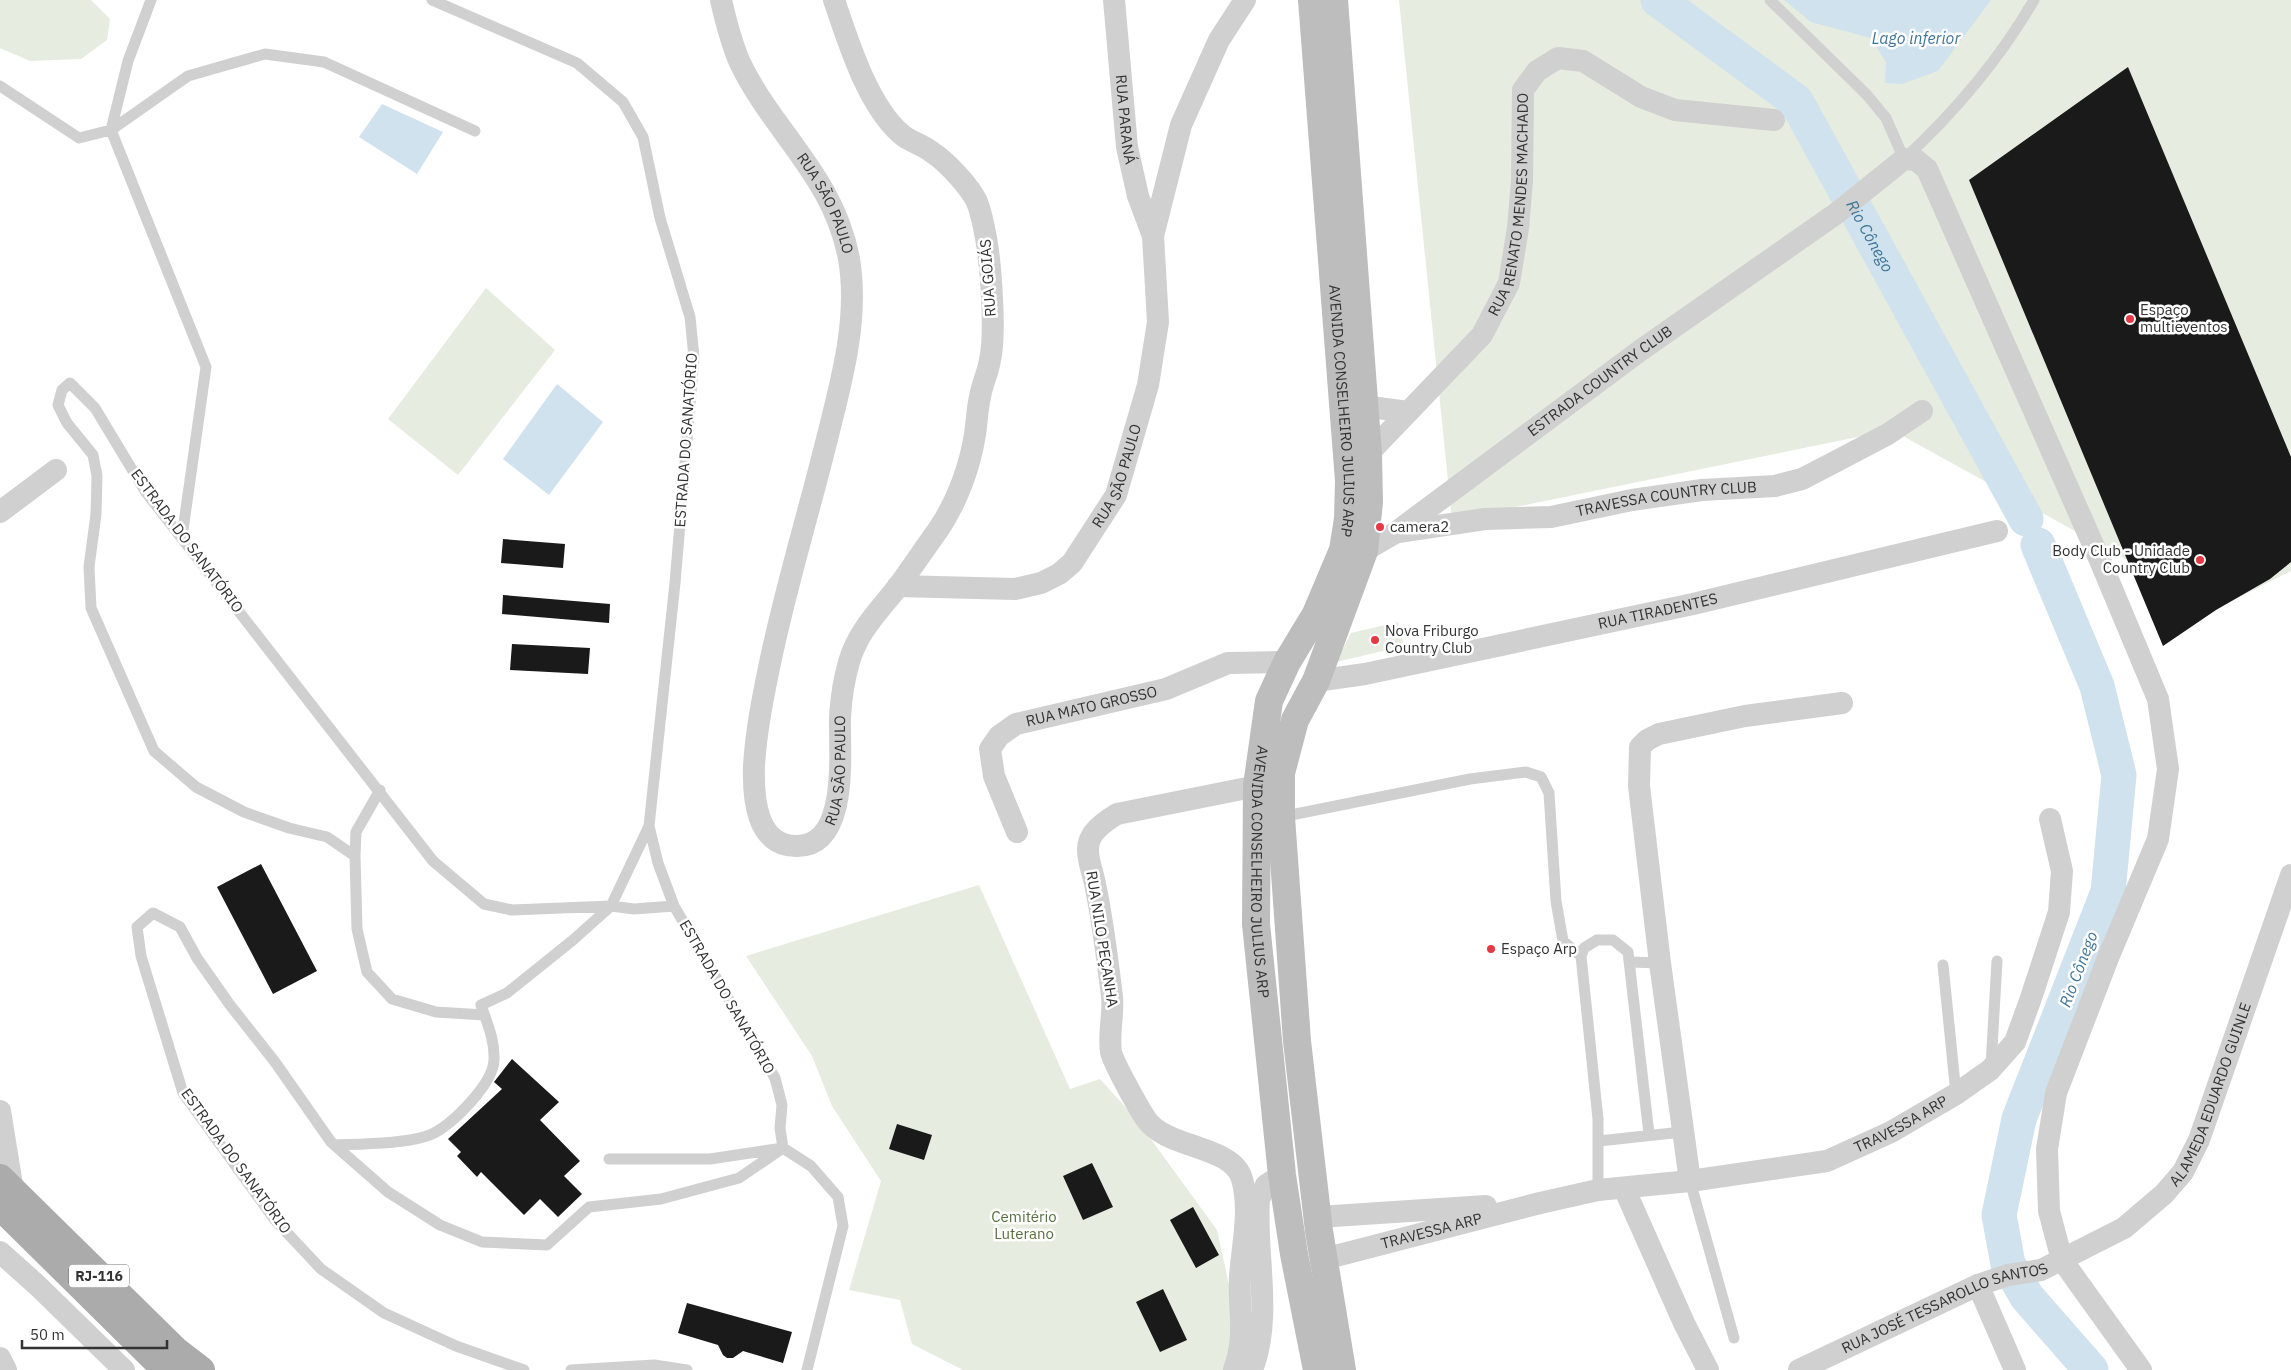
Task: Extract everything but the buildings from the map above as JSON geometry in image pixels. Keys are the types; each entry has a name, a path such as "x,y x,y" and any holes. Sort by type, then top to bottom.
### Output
{"main road":[{"name":"AVENIDA CONSELHEIRO JULIUS ARP","path":"1312,0 1349,480 1348,509 1343,550 1331,582 1316,614 1287,662 1269,701 1257,786 1256,924 1282,1176 1294,1254 1317,1370"},
{"name":"AVENIDA CONSELHEIRO JULIUS ARP","path":"1334,0 1368,454 1368,502 1364,551 1316,681 1295,720 1281,774 1281,817 1297,1040 1318,1217 1342,1370"},
{"name":"RJ-116","path":"4,1192 166,1370"},
{"name":"RJ-116","path":"4,1192 175,1350 201,1370"}],"street":[{"name":"RUA SÃO PAULO","path":"721,0 727,31 740,63 753,86 817,176 839,224 849,260 852,309 842,378 814,493 786,586 761,705 754,763 755,798 764,830 783,846 804,847 817,839 828,826 837,807 840,782 840,712 849,663 861,631 898,586 1015,588 1041,583 1059,574 1072,563 1116,495 1148,385 1158,322 1153,236 1181,125 1219,40 1245,0"},
{"name":"RUA GOIÁS","path":"834,0 856,62 878,103 901,134 935,154 965,186 976,201 987,241 991,303 991,357 979,398 975,437 964,480 942,524 898,586"},
{"name":"RUA PARANÁ","path":"1114,0 1127,147 1138,196 1153,236"},
{"name":"RUA RENATO MENDES MACHADO","path":"1368,454 1482,335 1509,283 1520,200 1524,90 1537,71 1558,58 1583,62 1641,97 1675,110 1774,120"},
{"path":"1904,159 1916,160 1927,169 2072,494 2158,699 2168,769 2158,839 2108,958 2056,1092 2047,1149 2049,1202 2062,1260 2141,1370"},
{"name":"ESTRADA COUNTRY CLUB","path":"1364,551 1395,533 1641,350 1837,213 1904,159"},
{"path":"1363,406 1408,412"},
{"name":"TRAVESSA COUNTRY CLUB","path":"1395,533 1485,519 1551,517 1632,500 1702,490 1775,486 1802,479 1829,466 1888,434 1922,411"},
{"path":"4,501 56,470"},
{"name":"RUA TIRADENTES","path":"1316,681 1365,674 1693,604 1997,531"},
{"name":"RUA MATO GROSSO","path":"1017,832 994,776 990,749 999,736 1016,724 1166,689 1228,662 1287,662"},
{"path":"1690,1181 1660,963 1657,924 1639,786 1640,746 1659,734 1745,716 1842,703"},
{"name":"RUA NILO PEÇANHA","path":"1234,1370 1241,1345 1243,1325 1240,1278 1244,1231 1242,1178 1231,1163 1157,1132 1145,1118 1112,1054 1112,999 1096,884 1087,850 1092,836 1100,824 1117,814 1257,786"},
{"name":"TRAVESSA ARP","path":"1324,1259 1540,1203 1598,1190 1690,1181 1827,1161 1891,1132 1956,1094 1990,1070 2015,1042 2059,912 2062,871 2050,819"},
{"name":"ALAMEDA EDUARDO GUINLE","path":"2062,1260 2124,1228 2164,1194 2183,1172 2199,1140 2291,876"},
{"path":"0,1111 4,1192"},
{"path":"1252,1370 1259,1353 1262,1307 1259,1199 1266,1184 1282,1176"},
{"path":"1624,1188 1684,1323 1708,1370"},
{"name":"TRAVESSA ARP","path":"1318,1217 1540,1203"},
{"path":"0,1252 38,1286 124,1370"},
{"name":"RUA JOSÉ TESSAROLLO SANTOS","path":"1799,1370 1978,1285 2008,1275 2041,1270 2062,1260"},
{"path":"1978,1285 2015,1370"},
{"path":"0,1358 6,1370"}],"lane":[{"path":"151,0 128,61 111,130 206,367 182,537"},
{"name":"ESTRADA DO SANATÓRIO","path":"432,0 577,63 623,102 642,137 660,218 690,317 694,357 675,583 649,826 611,906 573,940 507,993 480,1005 484,1015"},
{"path":"1770,0 1867,95 1886,118 1904,159 1929,136 1989,69 2006,47 2034,0"},
{"path":"0,86 78,138 111,130 188,76 265,54 324,62 475,131"},
{"name":"ESTRADA DO SANATÓRIO","path":"356,856 327,837 290,828 244,812 196,787 154,751 91,608 88,567 96,514 97,476 93,455 67,423 58,405 62,390 70,383 94,408 146,491 380,790 433,861 484,904 512,910 611,906 634,909 674,906"},
{"path":"1281,817 1470,779 1526,772 1540,777 1549,793 1556,901 1563,941 1581,956"},
{"path":"334,1145 390,1142 432,1134 463,1112 482,1089 494,1062 492,1031 484,1015 436,1012 392,999 367,972 357,929 356,832 380,790"},
{"name":"ESTRADA DO SANATÓRIO","path":"524,1370 456,1346 384,1313 321,1269 275,1220 183,1093 141,956 138,927 153,913 180,927 198,958 230,1005 275,1062 334,1145 388,1192 440,1225 482,1242 546,1245 589,1207 661,1199 739,1178 783,1148 780,1128 782,1105 775,1078 674,906 658,863 649,826"},
{"path":"1598,1190 1599,1141 1581,956 1584,948 1590,942 1613,940 1624,946 1628,952 1649,1134"},
{"path":"1990,1070 1997,961"},
{"path":"1630,962 1660,963"},
{"path":"1943,966 1956,1094"},
{"path":"1599,1141 1649,1134 1682,1132"},
{"path":"609,1159 710,1159 783,1148 811,1166 838,1197 843,1226 807,1370"},
{"path":"1690,1181 1734,1338"},
{"path":"571,1370 654,1366 686,1370"}],"green space":[{"path":"0,0 91,0 110,19 107,40 81,59 30,61 0,48"},
{"path":"1399,0 2291,0 2291,571 2216,609 1892,430 1452,520"},
{"path":"486,288 555,350 458,475 388,419"},
{"name":"Nova Friburgo Country Club","path":"1398,622 1404,646 1336,662 1351,633"},
{"name":"Cemitério Luterano","path":"979,885 1070,1089 1100,1079 1137,1120 1217,1230 1235,1312 1227,1370 963,1370 912,1344 900,1300 849,1290 881,1181 832,1106 812,1056 746,956"}],"water":[{"name":"Lago inferior","path":"1784,0 1991,0 1938,71 1902,84 1885,83 1886,62 1871,38 1811,22"},
{"path":"382,104 443,132 417,174 359,137"},
{"path":"557,384 603,422 549,495 503,459"}],"waterway":[{"name":"Rio Cônego","path":"1658,0 1796,101 2026,519"},
{"name":"Rio Cônego","path":"2038,545 2097,686 2119,775 2108,892 2019,1119 1999,1215 2008,1264 2027,1297 2091,1370"}],"place":[{"name":"Espaço multieventos","path":"2130,319"},
{"name":"camera2","path":"1380,527"},
{"name":"Body Club - Unidade Country Club","path":"2200,560"},
{"name":"Nova Friburgo Country Club","path":"1375,640"},
{"name":"Espaço Arp","path":"1491,949"}]}
